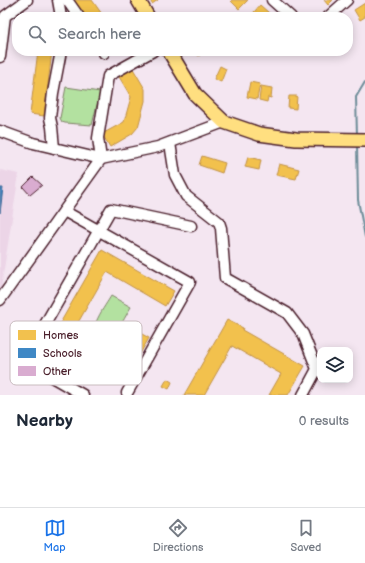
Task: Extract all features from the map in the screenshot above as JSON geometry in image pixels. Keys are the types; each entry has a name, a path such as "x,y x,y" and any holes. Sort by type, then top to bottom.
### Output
{"main road":[{"path":"138,0 145,12"},
{"path":"172,56 195,94 224,122 259,134 296,139 365,140"}],"street":[{"path":"0,57 5,16 27,0"},
{"path":"58,0 60,12"},
{"path":"68,0 76,12"},
{"path":"272,0 286,12"},
{"path":"334,12 347,0"},
{"path":"54,148 50,118 60,56"},
{"path":"0,300 101,159 98,138 108,76 144,56"},
{"path":"0,131 33,143 101,159 158,147 224,122"},
{"path":"170,143 175,175 186,196 219,222 221,228 225,278 286,313 303,334 317,369 303,395"},
{"path":"47,321 111,209 191,226"},
{"path":"64,211 190,282 142,367"},
{"path":"66,385 83,395"},
{"path":"127,393 132,385"}],"shaded area":[{"path":"0,170 19,174 0,290"}],"green space":[{"path":"66,87 100,92 92,125 62,122 60,118"},
{"path":"111,296 131,307 123,321 96,321"}],"building: Homes":[{"path":"74,0 92,0 100,12 82,12"},
{"path":"150,0 158,0 152,4"},
{"path":"248,0 239,9 231,1"},
{"path":"324,0 333,0 328,5"},
{"path":"365,3 365,17 360,20 354,10"},
{"path":"260,5 268,12 254,12"},
{"path":"37,56 51,56 44,116 30,114"},
{"path":"220,66 226,69 221,82 214,79"},
{"path":"132,67 145,89 145,101 138,127 132,134 110,147 102,134 124,122 131,97 118,75"},
{"path":"250,82 260,84 257,99 247,97"},
{"path":"261,86 272,88 271,98 268,97 267,102 259,100"},
{"path":"289,96 297,96 296,109 288,108"},
{"path":"202,156 225,163 222,173 199,165"},
{"path":"248,157 261,160 259,170 245,167"},
{"path":"279,164 299,169 296,179 276,175"},
{"path":"102,250 174,291 165,306 107,272 79,321 61,321"},
{"path":"227,320 243,328 242,330 305,366 288,395 269,395 281,374 232,346 204,395 184,395"},
{"path":"142,334 149,338 142,350"},
{"path":"167,379 172,382 169,389 163,386"}],"building: Schools":[{"path":"0,188 3,188 0,213"}],"building: Other":[{"path":"33,177 42,185 30,195 23,187"}],"waterway":[{"path":"357,136 356,97 365,82"},
{"path":"357,144 358,200 365,237"}]}
